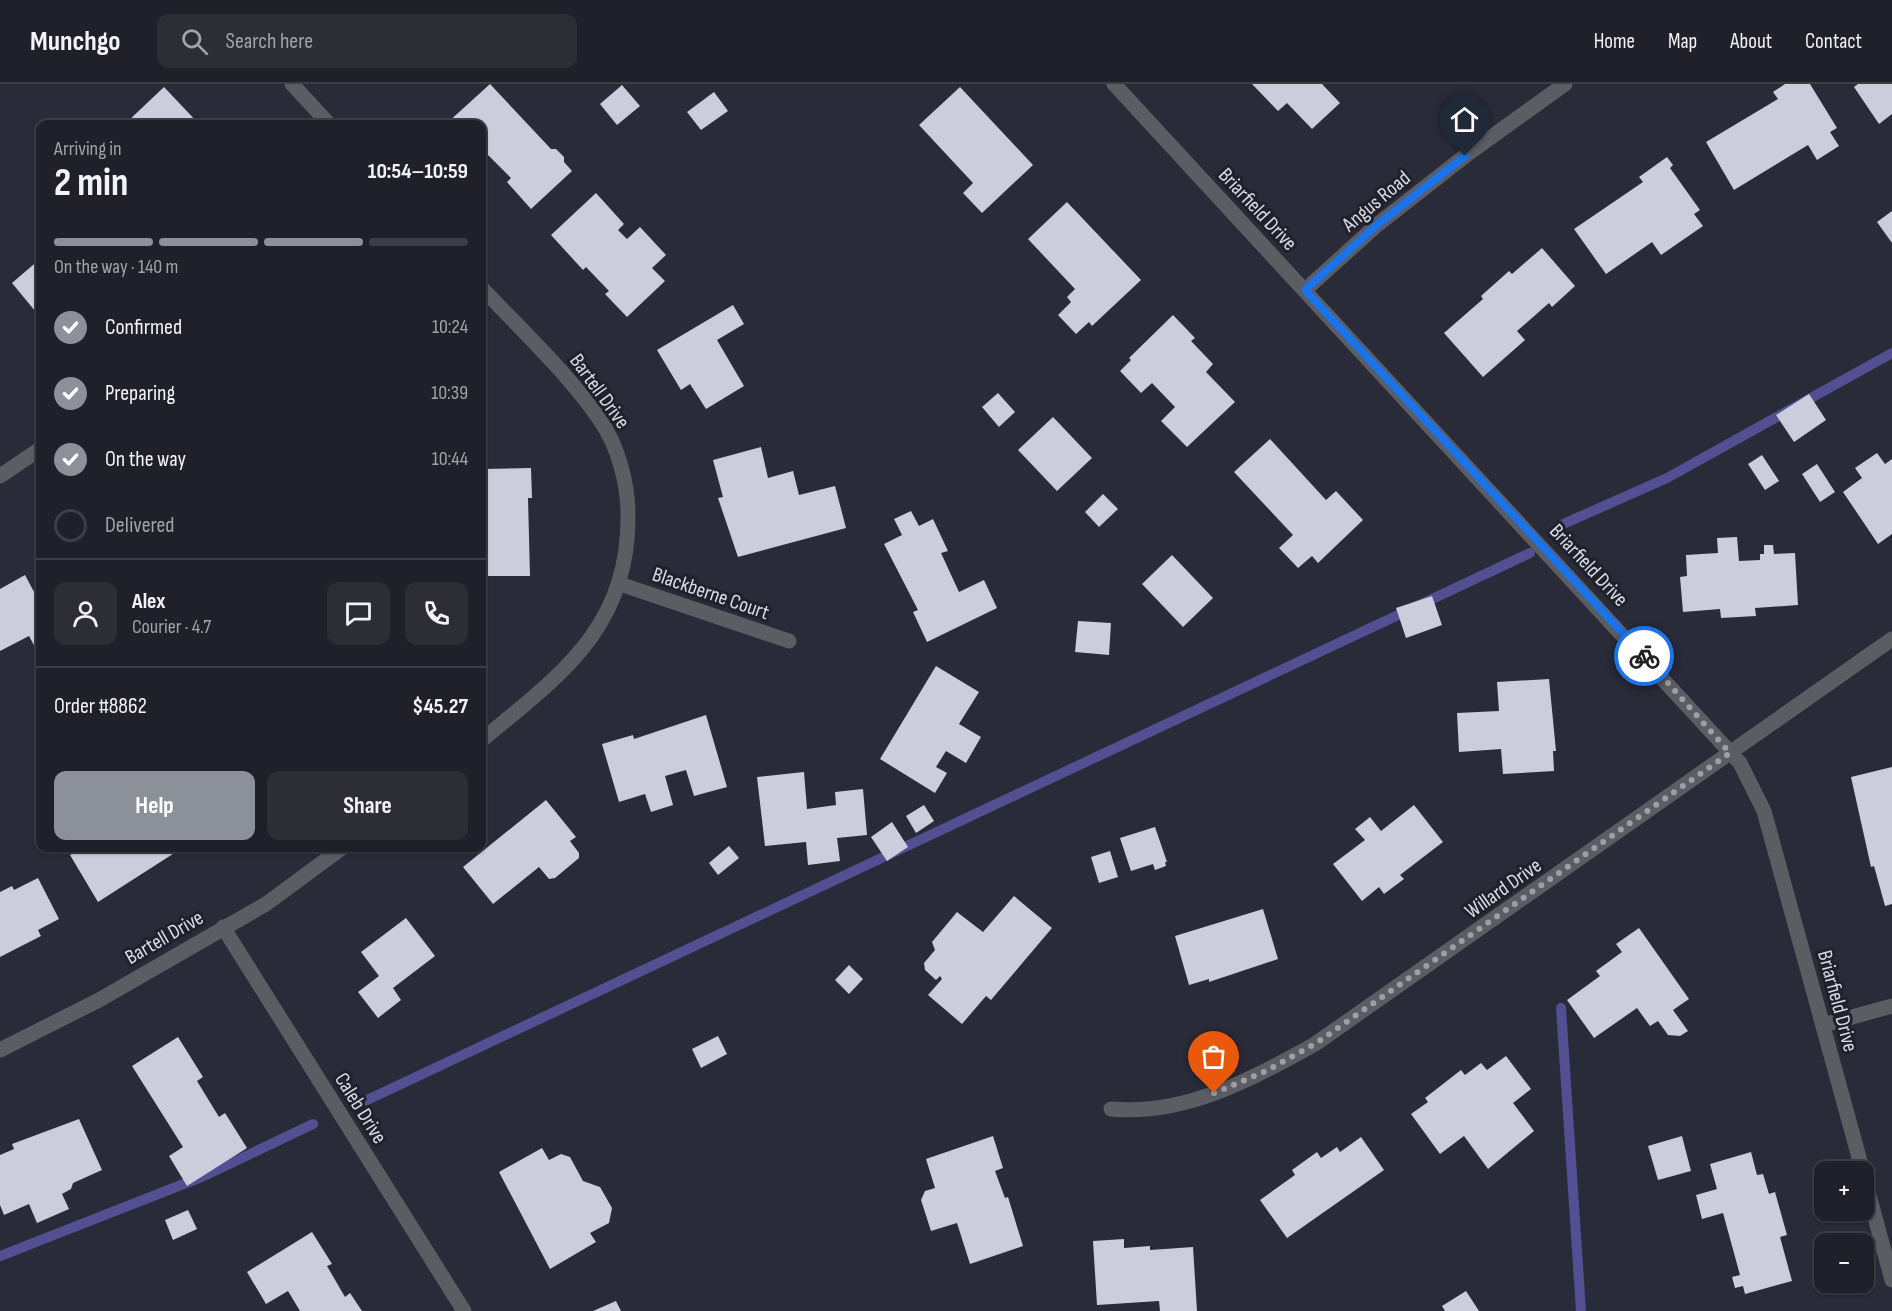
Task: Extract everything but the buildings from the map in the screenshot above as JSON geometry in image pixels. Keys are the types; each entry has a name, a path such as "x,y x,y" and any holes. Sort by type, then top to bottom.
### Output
{"street":[{"path":"292,84 325,120"},
{"name":"Briarfield Drive","path":"1114,84 1680,695 1740,763 1764,811 1860,1161"},
{"name":"Angus Road","path":"1305,290 1377,225 1465,156 1564,84"},
{"name":"Bartell Drive","path":"486,292 556,364 600,420 616,452 628,498 628,547 620,584 610,610 597,631 550,683 486,738"},
{"path":"0,476 36,452"},
{"name":"Blackberne Court","path":"620,584 789,641"},
{"name":"Willard Drive","path":"1111,1108 1135,1111 1166,1108 1214,1093 1264,1072 1315,1044 1892,639"},
{"name":"Bartell Drive","path":"0,1050 99,1000 266,904 337,852"},
{"name":"Caleb Drive","path":"223,927 464,1311"},
{"path":"1823,1025 1892,1006"},
{"name":"Briarfield Drive","path":"1874,1213 1892,1280"}],"waterway":[{"path":"1561,525 1667,478 1892,353"},
{"path":"365,1101 1530,553"},
{"path":"1561,1008 1581,1311"},
{"path":"0,1256 204,1176 313,1124"}],"way so far":[{"path":"1214,1093 1264,1072 1315,1044 1730,753 1644,656"}],"route":[{"path":"1465,156 1377,225 1305,290 1644,656"}]}
